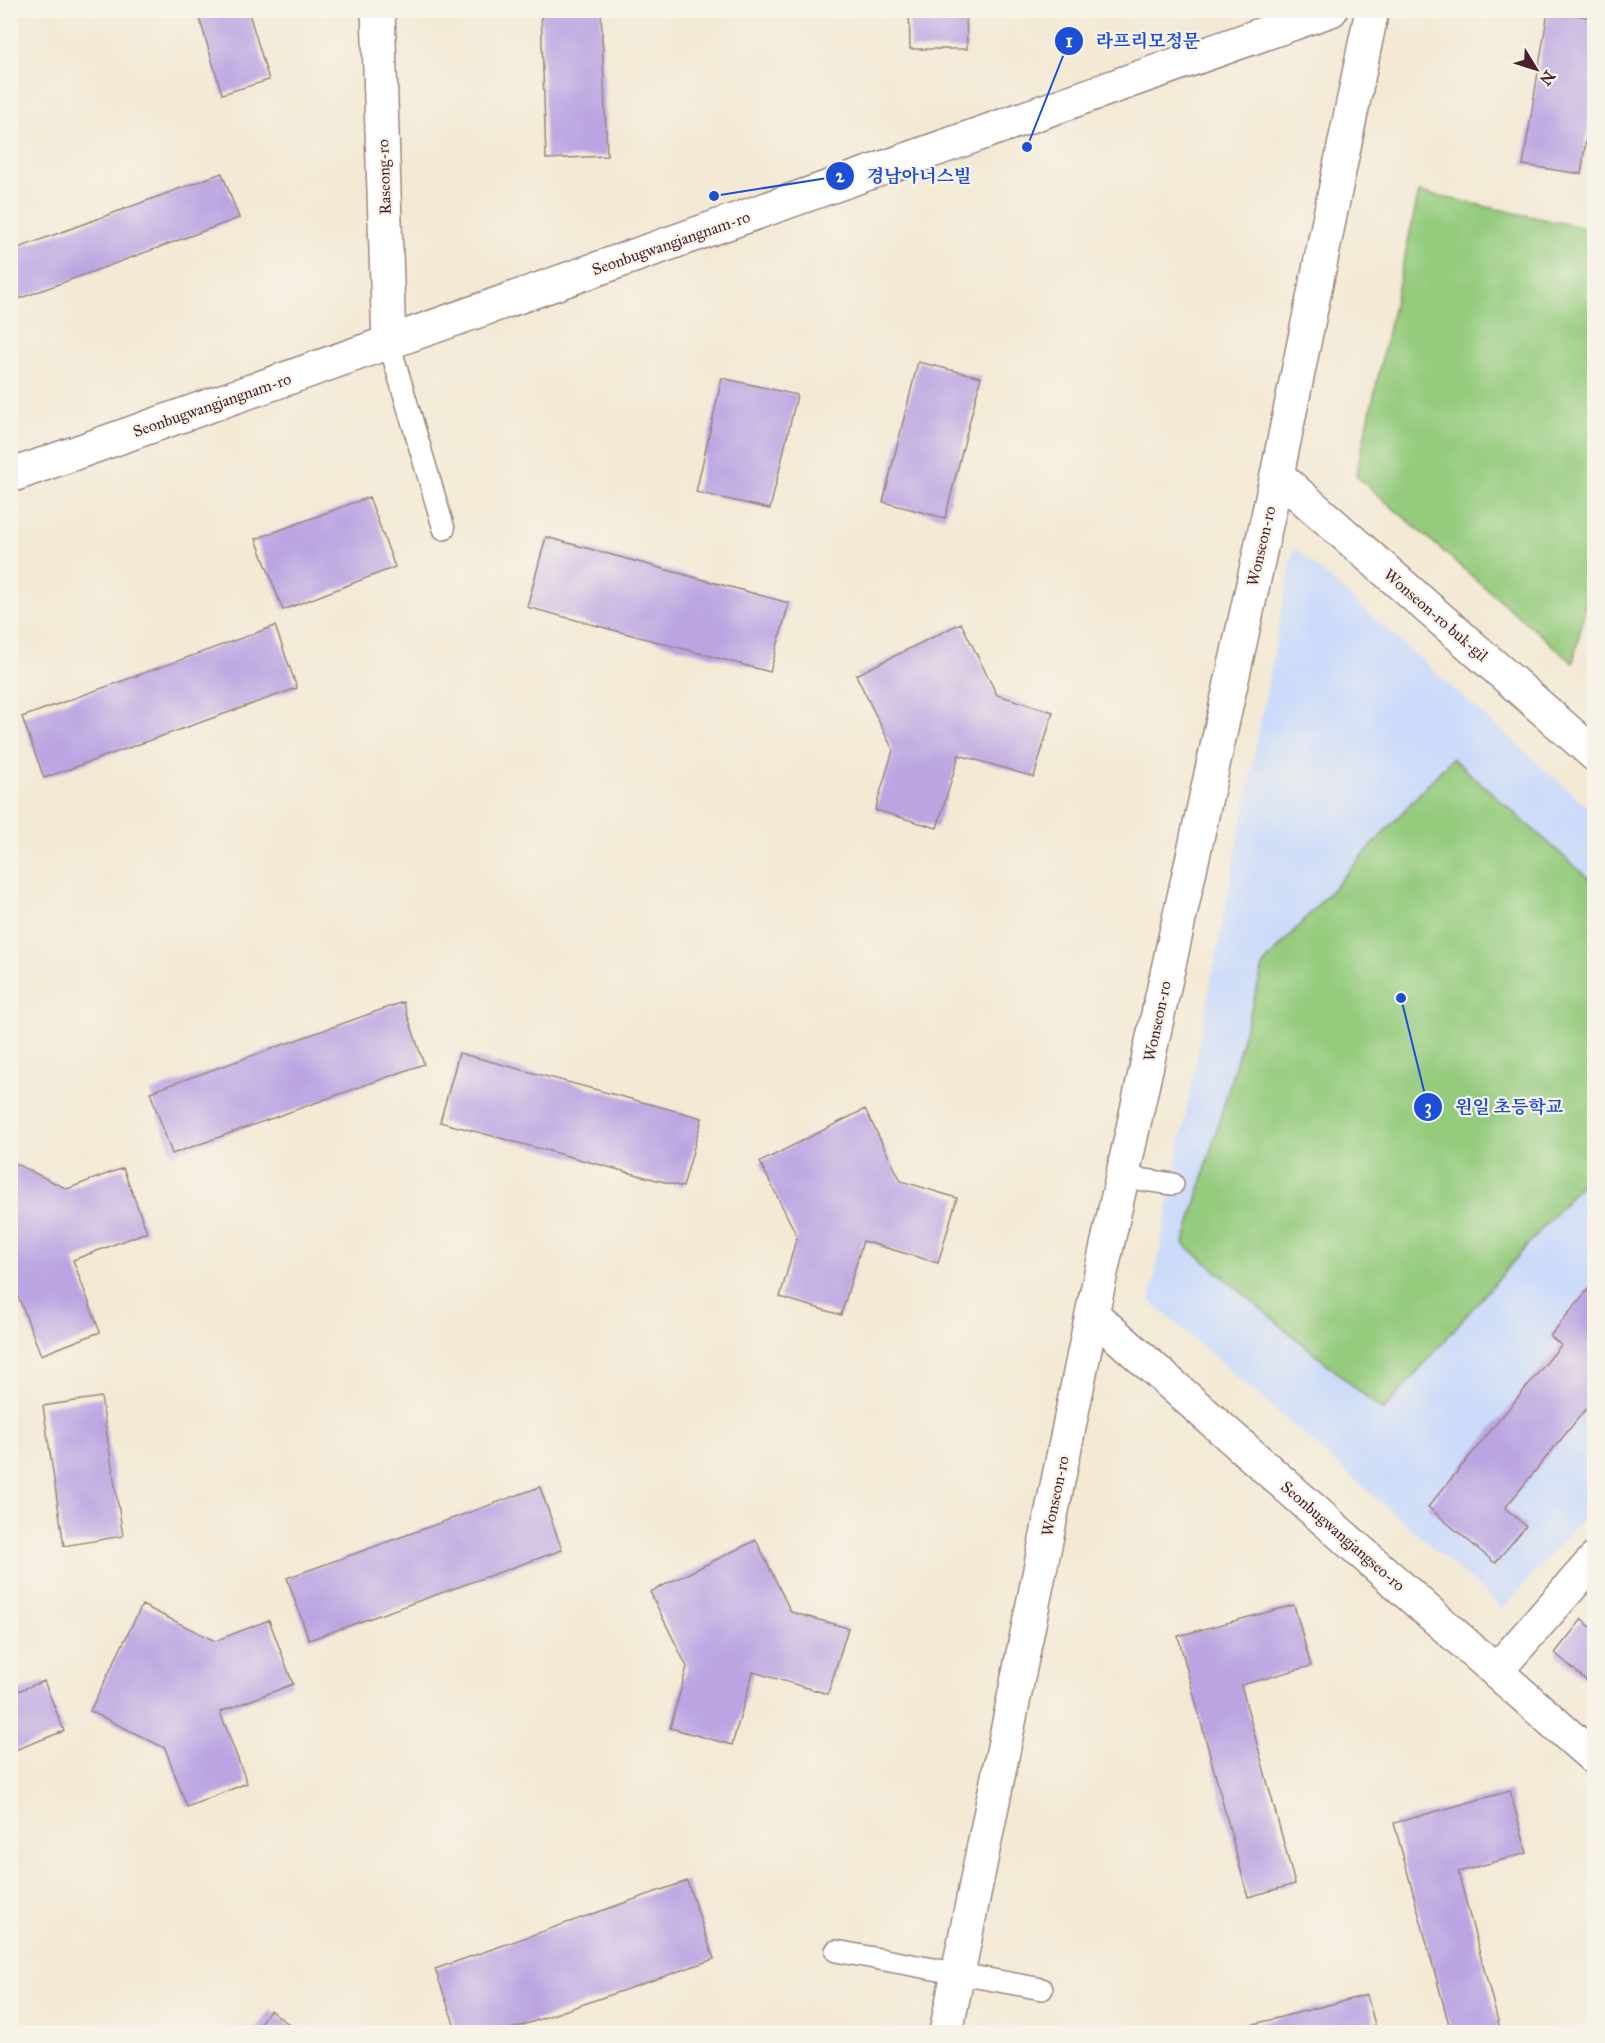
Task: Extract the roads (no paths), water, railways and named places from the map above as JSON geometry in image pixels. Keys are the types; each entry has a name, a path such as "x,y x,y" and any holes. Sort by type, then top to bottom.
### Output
{"street":[{"name":"Raseong-ro","path":"378,10 389,343"},
{"name":"Seonbugwangjangnam-ro","path":"10,476 1331,10"},
{"name":"Wonseon-ro","path":"946,2032 1092,1314 1277,475 1372,10"},
{"name":"Wonseon-ro buk-gil","path":"1277,475 1594,754"},
{"name":"Seonbugwangjangseo-ro","path":"1092,1314 1594,1758"},
{"path":"1496,1671 1594,1560"}],"lane":[{"path":"389,343 444,529"},
{"path":"1123,1177 1173,1184"},
{"path":"836,1951 1042,1989"}],"place":[{"name":"라프리모정문","path":"1027,147"},
{"name":"경남아너스빌","path":"714,196"},
{"name":"원일 초등학교","path":"1401,998"}]}
